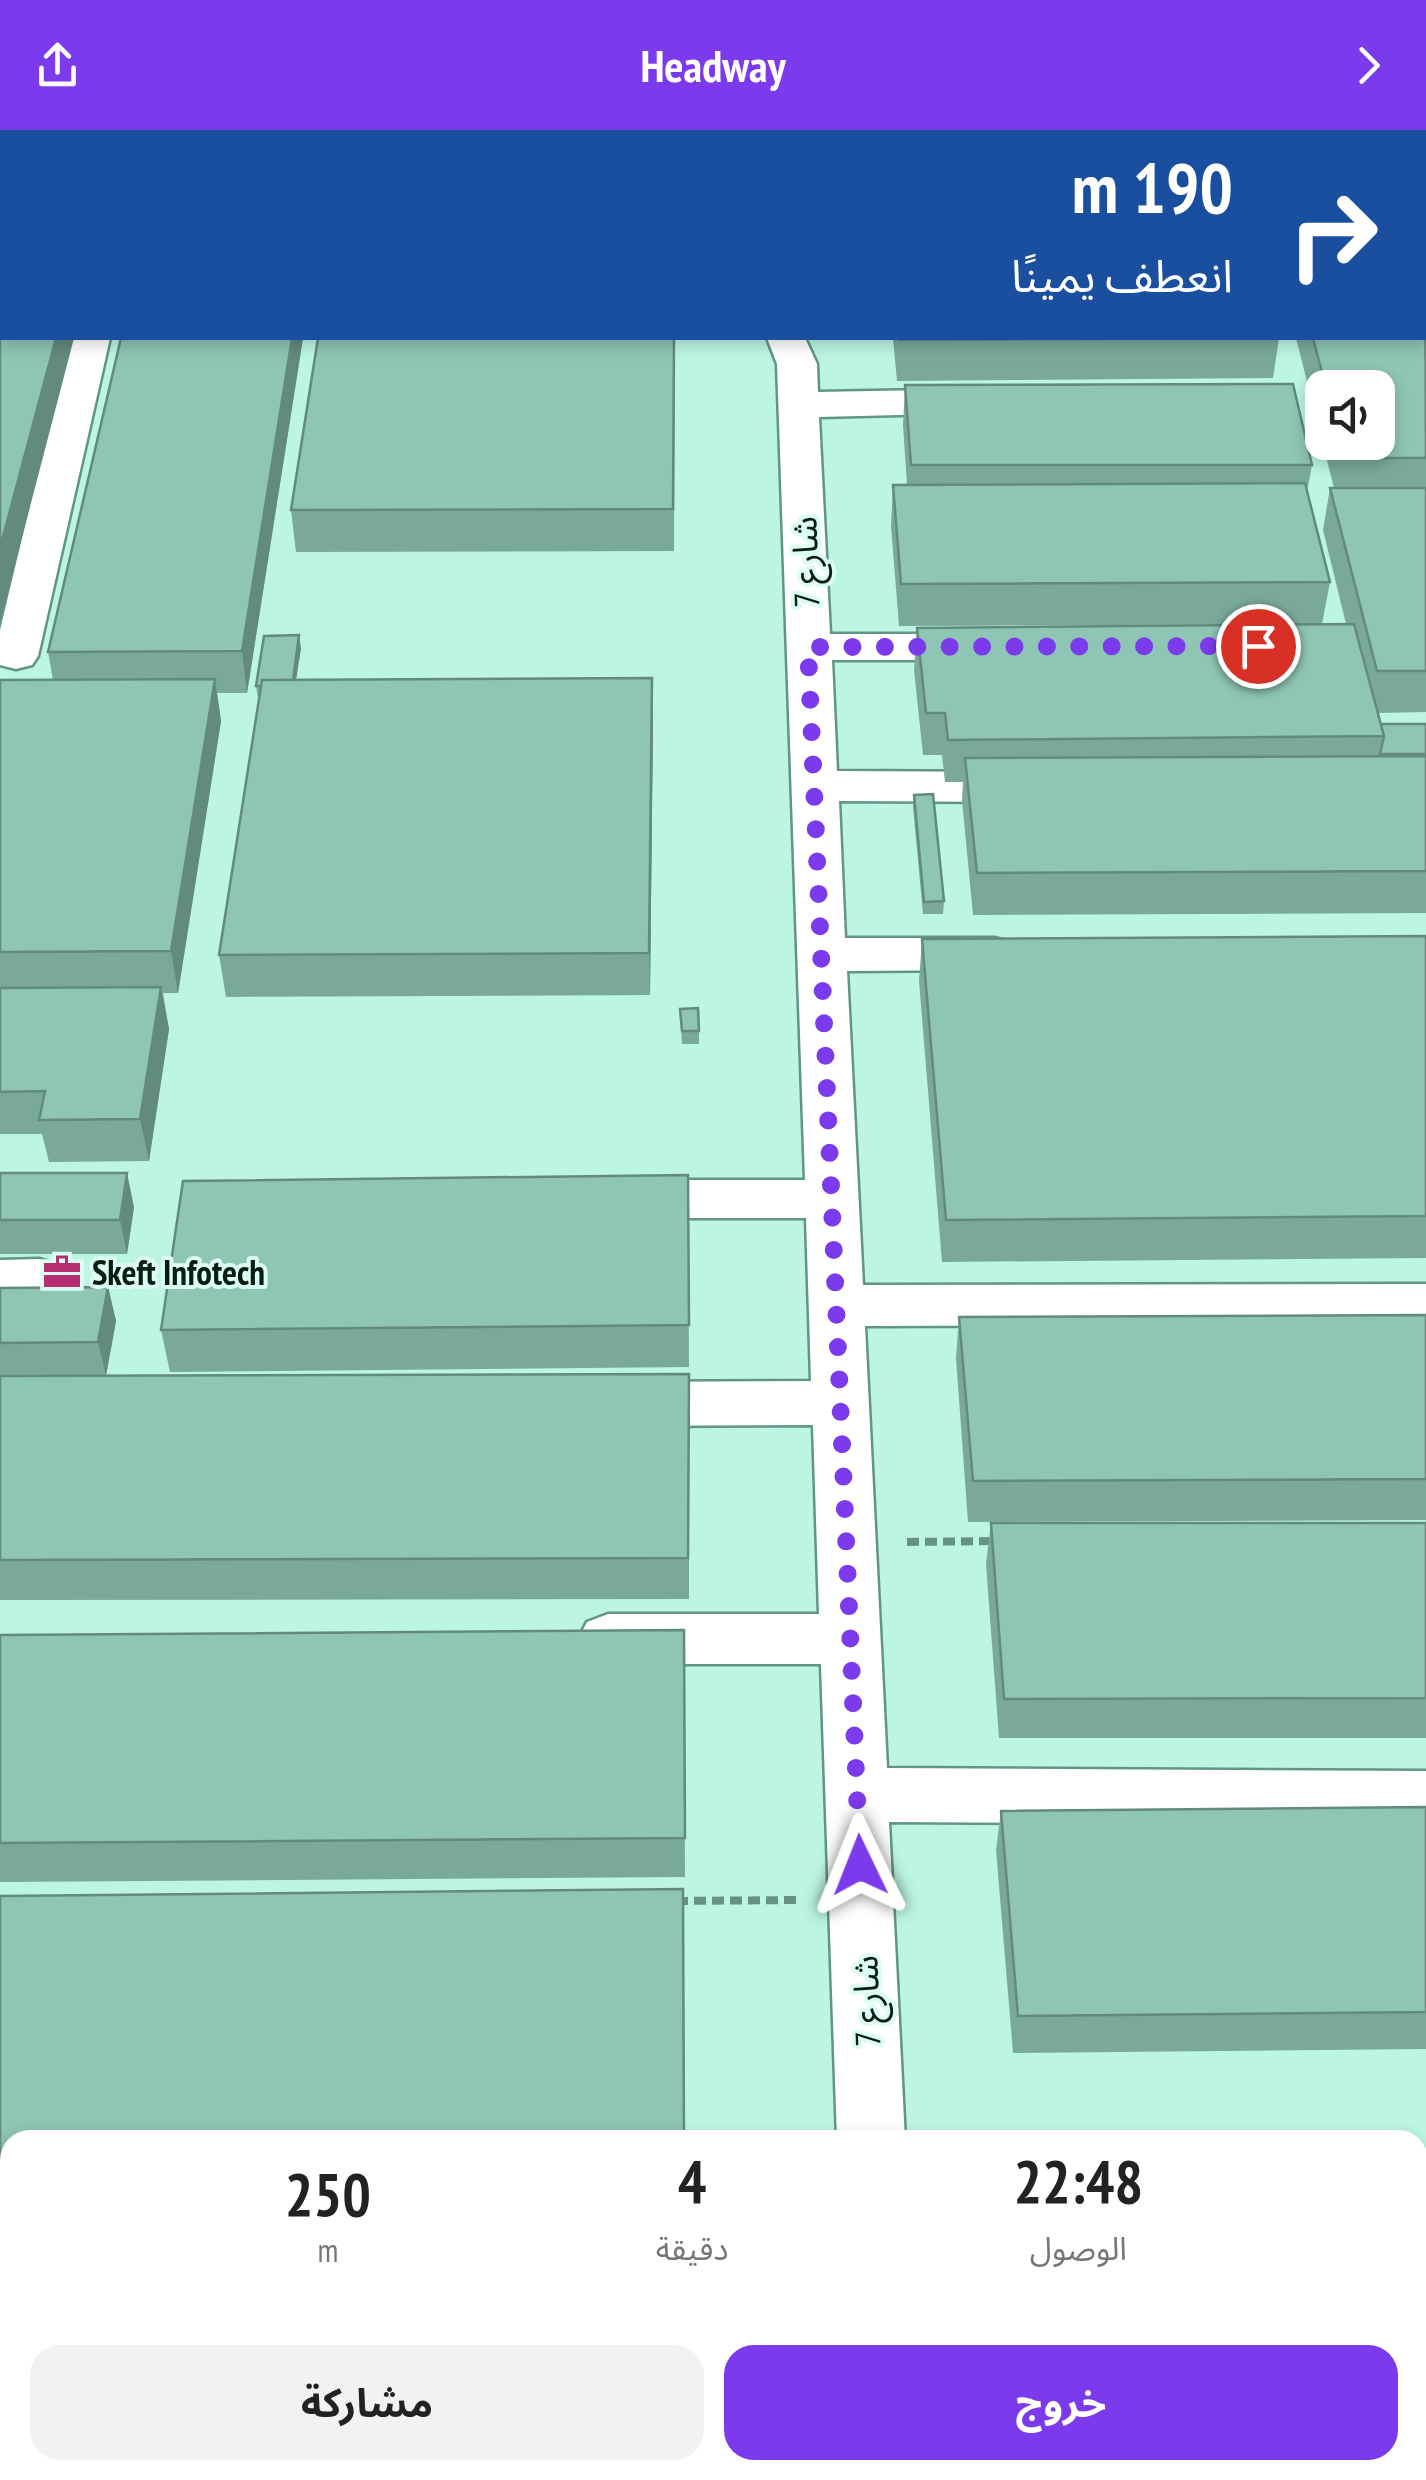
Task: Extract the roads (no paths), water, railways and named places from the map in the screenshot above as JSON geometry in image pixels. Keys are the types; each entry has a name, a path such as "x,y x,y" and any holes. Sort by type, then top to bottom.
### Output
{"street":[{"path":"16,656 90,340"},
{"path":"797,361 1015,401"},
{"name":"شارع 7","path":"797,361 872,2130"},
{"path":"808,647 1022,646"},
{"path":"814,786 1071,786"},
{"path":"822,955 1036,954"},
{"path":"576,1199 832,1199"},
{"path":"836,1306 1426,1304"},
{"path":"566,1404 840,1403"},
{"path":"554,1638 851,1639"},
{"path":"858,1795 1426,1798"}],"place":[{"name":"Skeft Infotech","path":"62,1272"}]}
